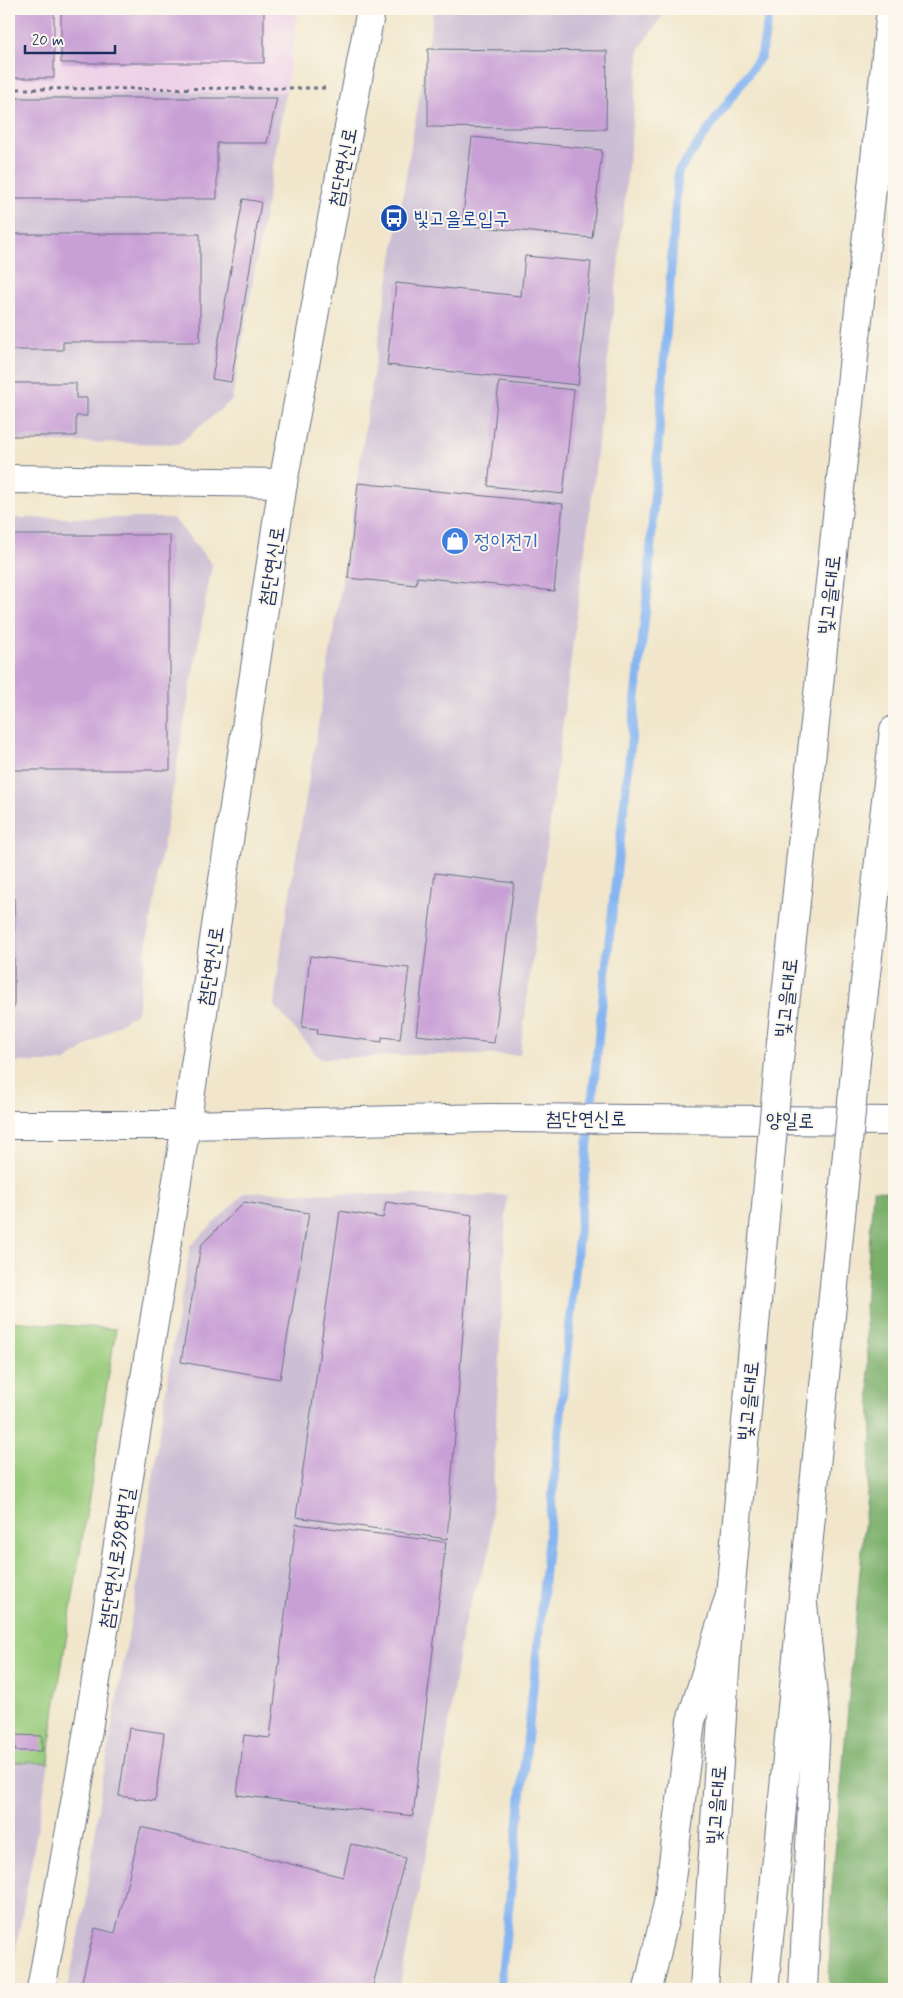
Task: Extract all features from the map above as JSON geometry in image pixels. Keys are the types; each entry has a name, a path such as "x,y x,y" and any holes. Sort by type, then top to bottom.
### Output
{"main road":[{"name":"첨단연신로","path":"186,1125 283,483 371,9"},
{"name":"빛고을대로","path":"704,1989 730,1595 779,1061 891,9"},
{"path":"9,479 283,483"},
{"path":"764,1989 856,1061 894,730"},
{"name":"첨단연신로","path":"9,1125 186,1125 490,1118 686,1119"},
{"name":"양일로","path":"686,1119 894,1121"},
{"name":"첨단연신로398번길","path":"41,1989 85,1748 186,1125"},
{"path":"648,1989 668,1903 691,1721 730,1595"},
{"path":"802,1604 816,1723 803,1989"}],"path":[{"path":"9,89 357,88"}],"shaded area":[{"path":"9,9 298,9 286,92 9,94"},
{"path":"434,9 667,9 640,48 613,317 592,495 520,1055 413,1055 320,1059 274,1005 283,934 340,594 380,330"},
{"path":"286,92 232,400 179,444 9,441 9,94"},
{"path":"9,518 173,518 212,564 150,921 137,1012 64,1062 9,1062"},
{"path":"246,1192 507,1195 490,1551 467,1612 459,1649 443,1769 399,1989 67,1989 86,1903 100,1794 137,1586 171,1357 190,1246"},
{"path":"9,1762 49,1763 9,1989"}],"green space":[{"path":"873,1190 894,1191 894,1989 829,1989 831,1899 872,1436 865,1306"},
{"path":"9,1321 116,1329 52,1727 49,1763 9,1762"}],"building":[{"path":"9,9 54,9 54,78 9,78"},
{"path":"61,9 264,9 264,63 61,63"},
{"path":"428,49 607,51 606,129 428,127"},
{"path":"9,98 277,98 267,143 217,143 217,199 9,199"},
{"path":"472,137 602,150 592,238 462,225"},
{"path":"243,199 261,202 231,382 212,379"},
{"path":"9,234 200,234 200,342 63,342 63,350 9,350"},
{"path":"525,256 591,262 578,385 387,365 396,283 521,296"},
{"path":"499,382 574,390 563,494 488,486"},
{"path":"9,383 76,383 76,398 87,398 87,416 76,416 76,436 9,436"},
{"path":"358,483 563,504 554,591 417,577 416,585 348,578"},
{"path":"9,535 170,535 170,770 9,770"},
{"path":"435,873 514,883 494,1043 416,1035"},
{"path":"9,897 14,897 14,1008 9,1008"},
{"path":"310,956 409,968 400,1039 382,1037 382,1042 317,1034 318,1029 302,1027"},
{"path":"244,1202 309,1213 280,1379 181,1362 201,1245"},
{"path":"386,1202 472,1215 447,1539 296,1517 340,1211 383,1218"},
{"path":"296,1524 446,1542 413,1816 237,1795 244,1735 270,1738"},
{"path":"129,1728 164,1733 155,1801 119,1796"},
{"path":"15,1735 42,1736 42,1751 15,1751"},
{"path":"141,1827 343,1877 351,1844 405,1858 372,1989 80,1989 95,1928 115,1933"}],"waterway":[{"path":"500,1989 536,1661 601,1013 647,598 678,172 761,56 770,9"}],"place":[{"name":"빛고을로입구","path":"394,218"},
{"name":"정이전기","path":"455,541"}]}
